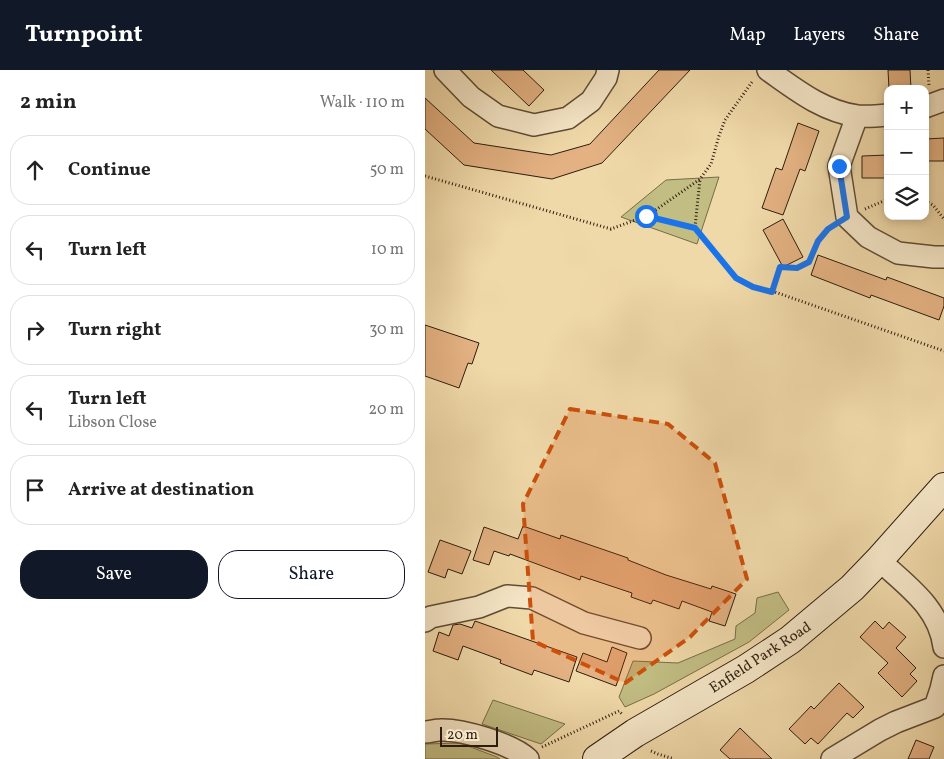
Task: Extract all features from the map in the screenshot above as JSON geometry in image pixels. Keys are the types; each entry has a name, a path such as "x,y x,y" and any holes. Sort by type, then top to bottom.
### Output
{"street":[{"path":"445,70 471,97 498,116 534,125 568,118 591,101 606,78 608,70"},
{"path":"762,73 835,111 857,116 884,116"},
{"path":"929,106 944,100"},
{"path":"857,116 839,166 847,217 868,237 898,253 934,257 944,256"},
{"name":"Enfield Park Road","path":"597,759 635,732 746,669 790,640 852,588 944,487"},
{"path":"879,560 921,598 928,607 938,623 944,644"},
{"path":"425,621 479,607 507,596 532,598 584,623 640,638"},
{"path":"832,759 896,722 939,712 944,676"},
{"path":"425,732 442,730 470,734 499,743 526,757"}],"path":[{"path":"425,176 611,229 646,216 700,179 711,164 725,120 741,96 762,73"},
{"path":"695,228 700,179"},
{"path":"772,292 780,267 797,268 809,262 818,241 828,229 847,217 884,201"},
{"path":"929,204 933,205 944,219"},
{"path":"646,216 695,228 736,278 753,287 944,351"},
{"path":"526,757 619,711 625,718"},
{"path":"649,750 674,759"}],"highlighted area":[{"path":"570,409 668,424 715,463 747,579 690,637 625,683 533,641 523,504"}],"shaded area":[{"path":"719,177 697,244 621,217 666,180"},
{"path":"778,592 789,610 749,642 654,694 625,707 619,697 633,661 678,663 735,639 736,626 755,613 757,598"},
{"path":"493,700 565,724 541,744 482,724"},
{"path":"460,743 500,759 425,759 425,744"}],"building":[{"path":"491,70 523,70 544,90 529,106"},
{"path":"659,70 690,70 602,163 552,179 464,165 425,129 425,98 474,143 551,155 590,144"},
{"path":"888,70 910,70 911,85 889,85"},
{"path":"798,123 819,131 805,171 800,169 783,215 762,208 776,168 782,170"},
{"path":"944,138 944,161 929,161 929,139"},
{"path":"884,155 884,178 862,178 862,156"},
{"path":"783,219 803,257 783,267 763,230"},
{"path":"818,255 886,280 887,277 944,298 944,306 939,320 871,295 870,298 811,275"},
{"path":"425,325 479,343 472,364 468,363 459,388 425,376"},
{"path":"523,526 560,539 561,535 628,558 628,560 666,575 711,589 712,586 736,594 725,626 709,621 712,612 682,601 679,609 653,600 651,604 631,597 632,593 581,576 580,580 510,554 509,556 494,551 489,565 473,560 484,527 518,539"},
{"path":"440,540 471,551 462,574 448,569 445,578 428,572"},
{"path":"475,621 577,657 569,682 534,670 532,675 500,663 501,660 463,646 458,660 433,651 439,632 449,636 453,625 460,624 472,628"},
{"path":"875,621 883,629 889,622 906,637 896,648 916,668 910,674 917,681 902,697 878,673 888,663 860,637"},
{"path":"612,647 627,653 616,686 576,671 583,653 607,662"},
{"path":"839,683 864,707 853,718 847,713 818,744 811,738 805,744 789,729 811,706 814,709"},
{"path":"740,728 772,759 730,759 720,750"},
{"path":"916,740 934,747 929,759 908,759"}],"route":[{"path":"646,216 695,228 736,278 753,287 772,292 780,267 797,268 809,262 818,241 828,229 847,217 839,166"}]}
